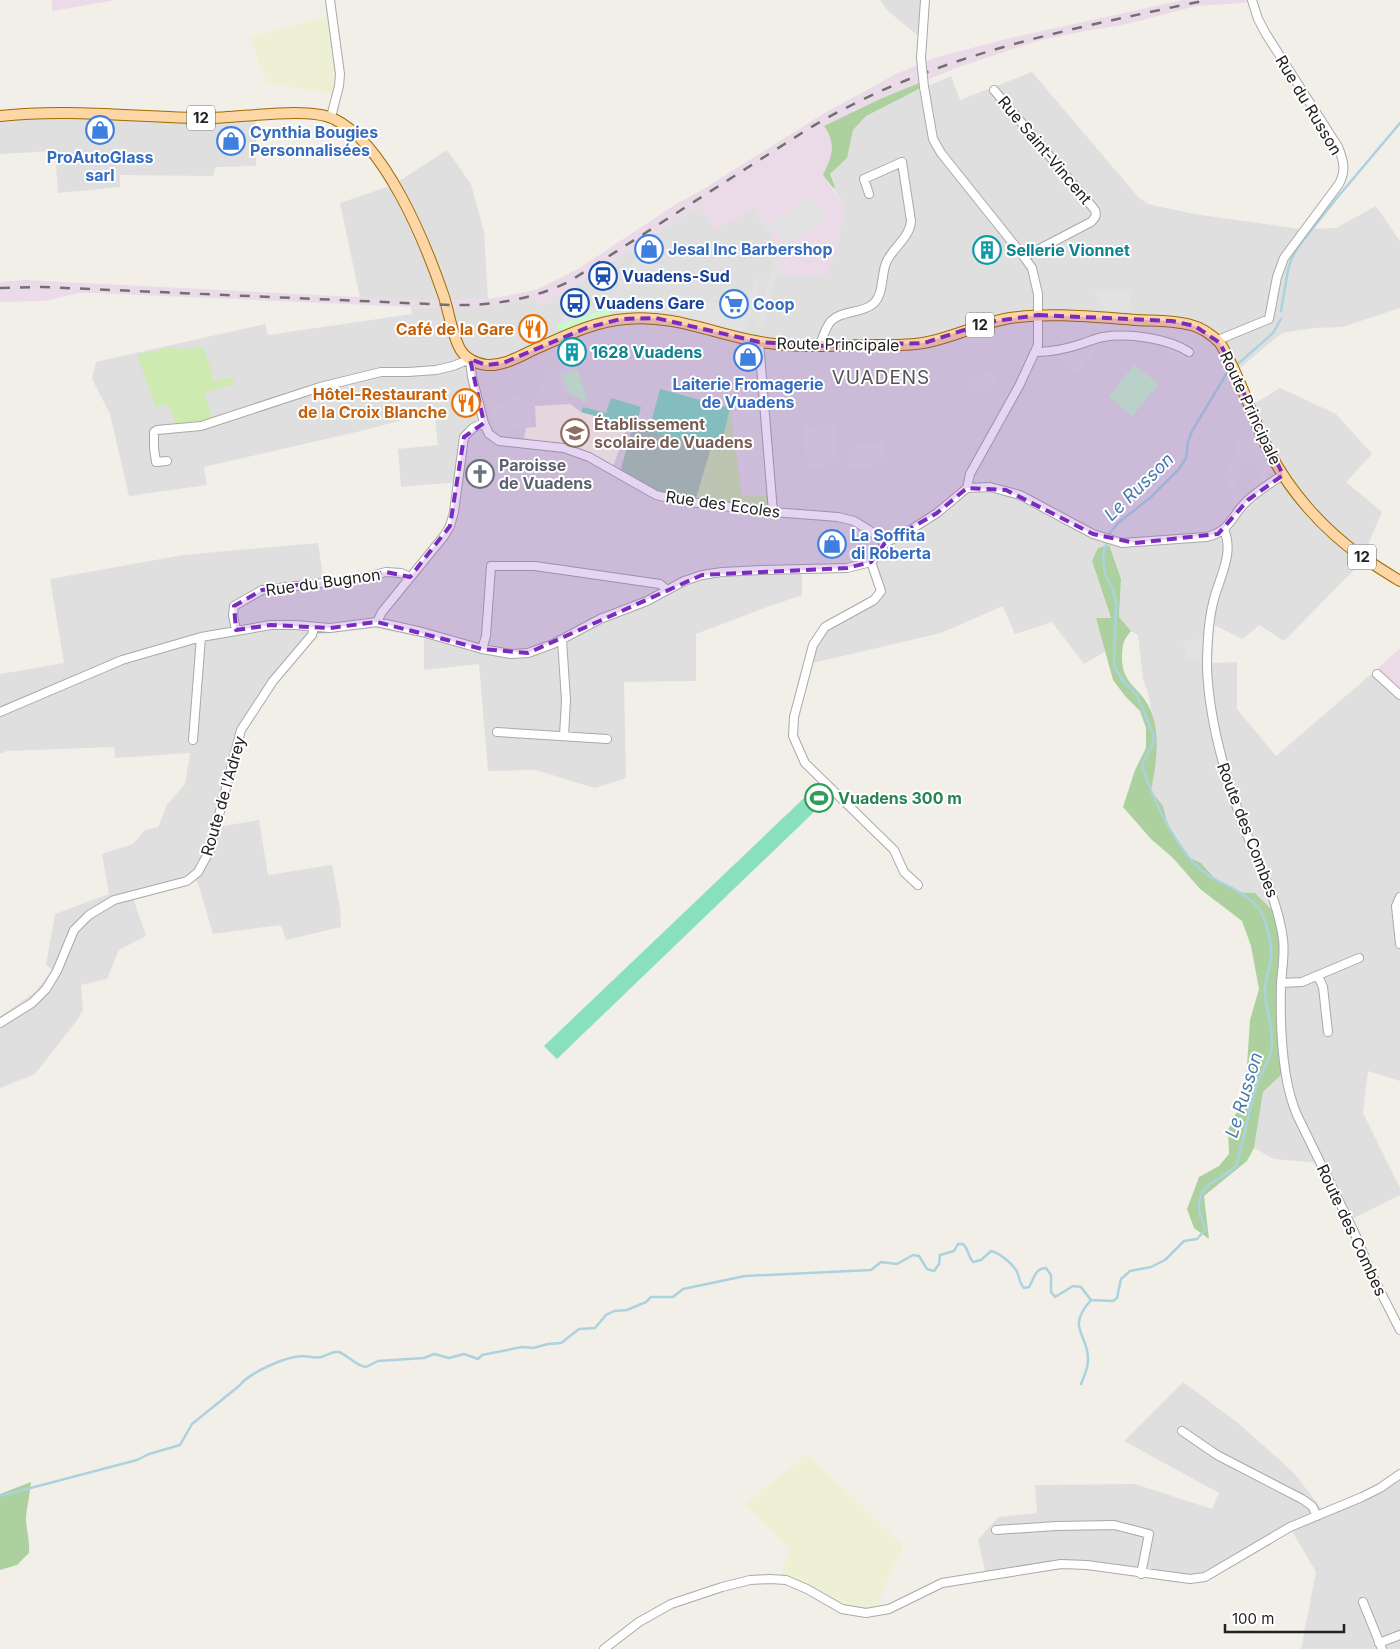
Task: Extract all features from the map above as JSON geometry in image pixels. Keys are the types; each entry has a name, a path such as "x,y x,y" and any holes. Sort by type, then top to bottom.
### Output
{"main road":[{"name":"12","path":"0,116 40,112 203,118 286,114 331,117 350,129 364,142 382,166 414,223 430,258 447,305 459,348 470,359"},
{"name":"Route Principale","path":"470,359 486,365 504,363 586,328 610,321 642,317 669,320 759,342 819,346 924,343 989,322 1038,315 1187,323 1203,329 1218,340 1229,360 1269,451 1283,475 1308,508 1330,531 1361,556 1400,581"}],"street":[{"path":"330,0 340,74 331,117"},
{"path":"925,0 921,58 933,139 940,153 1032,268 1036,282 1039,339 1035,352 1019,386 970,474 967,488"},
{"name":"Rue du Russon","path":"1218,340 1269,319 1277,277 1284,258 1344,175 1342,157 1338,147 1273,46 1258,19 1252,0"},
{"name":"Rue Saint-Vincent","path":"994,90 1095,210 1096,214 1095,219 1091,222 1024,257"},
{"path":"819,346 828,326 834,319 864,309 875,302 880,290 886,262 910,229 911,221 902,162 864,179 869,194"},
{"path":"1035,352 1068,348 1103,337 1160,340 1180,346 1189,352"},
{"path":"759,342 773,512"},
{"path":"167,460 156,462 154,432 157,430 201,426 320,387 381,372 436,370 470,359 472,377 484,423 473,428 464,437 454,512 450,526 382,612 377,622"},
{"name":"Rue des Ecoles","path":"484,423 490,434 499,441 564,448 589,457 656,495 681,502 838,517 854,521 885,543"},
{"path":"0,712 122,660 201,636 271,625 330,628 377,622 422,632 482,650 518,654 540,650 594,622 647,601 684,581 702,575 722,572 847,568 871,562 879,554 885,543 937,513 967,488 990,487 1020,495 1102,538 1113,541 1135,543 1206,537 1218,534 1224,530 1248,500 1283,475"},
{"name":"Route des Combes","path":"1224,530 1227,536 1228,551 1213,603 1209,626 1207,668 1211,703 1220,755 1229,783 1246,832 1276,904 1284,954 1281,983 1281,1023 1287,1078 1294,1109 1400,1330"},
{"path":"871,562 881,591 874,600 825,627 813,644 794,717 793,736 805,763 894,850 904,872 918,885"},
{"path":"482,650 486,636 492,566 535,566 660,584 667,590"},
{"name":"Rue du Bugnon","path":"236,630 233,615 234,606 262,590 357,579 386,572 401,573 410,577"},
{"name":"Route de l'Adrey","path":"0,1023 32,1003 46,989 57,971 74,930 89,915 114,900 187,881 198,872 210,850 241,730 274,681 312,635 314,628"},
{"path":"193,740 201,636"},
{"path":"562,640 566,700 564,736"},
{"path":"1377,674 1400,695"},
{"path":"497,732 607,739"},
{"path":"1400,897 1396,906 1400,944"},
{"path":"1281,983 1302,982 1359,958"},
{"path":"1318,976 1323,988 1328,1032"},
{"path":"1182,1431 1217,1455 1302,1499 1312,1506 1318,1516"},
{"path":"604,1649 639,1622 670,1604 750,1580 786,1580 807,1588 842,1609 866,1613 889,1609 925,1590 950,1581 1061,1564 1087,1565 1141,1574 1190,1579 1205,1577 1290,1528 1380,1488 1400,1474"},
{"path":"996,1530 1056,1526 1114,1526 1149,1534 1141,1574"},
{"path":"1363,1602 1381,1646 1400,1635"}],"highlighted area":[{"path":"1038,315 1172,321 1195,326 1220,343 1283,475 1248,500 1218,534 1135,543 1093,534 1006,490 967,488 937,513 885,543 871,562 847,568 702,575 528,653 482,649 377,622 330,628 271,625 236,630 234,606 262,590 386,572 410,577 450,526 464,437 484,423 470,359 486,365 503,363 586,328 621,319 656,318 759,342 819,346 924,343 989,322"}],"shaded area":[{"path":"52,0 116,0 52,11"},
{"path":"880,0 925,0 922,39 888,11"},
{"path":"1183,0 1256,0 1244,3 1196,6 1123,25 1037,41 959,67 880,99 824,126 832,142 833,152 823,175 845,207 836,252 827,275 778,276 777,245 753,208 716,231 700,206 541,306 535,298 490,307 457,309 95,293 78,293 45,301 0,302 0,282 24,280 436,301 488,299 536,290 578,269 676,204 702,190 821,115 896,74 934,58 1006,39"},
{"path":"332,15 340,74 335,98 330,93 267,83 249,37"},
{"path":"1032,72 1139,198 1148,204 1194,214 1300,229 1336,228 1376,206 1400,241 1400,308 1342,327 1314,328 1282,333 1240,368 1254,404 1280,388 1336,414 1372,454 1346,482 1382,512 1360,564 1284,641 1259,625 1243,639 1214,625 1212,663 1237,662 1237,709 1276,756 1377,669 1377,674 1400,695 1400,1081 1368,1071 1363,1113 1400,1188 1400,1195 1346,1222 1320,1163 1274,1159 1254,1148 1263,1092 1282,1074 1275,913 1255,893 1238,892 1218,882 1201,863 1186,856 1182,846 1169,829 1163,806 1151,791 1154,777 1155,728 1148,693 1143,680 1138,635 1131,631 1119,617 1121,579 1092,561 1111,619 1096,618 1106,651 1084,664 1052,622 1015,634 1003,606 941,633 808,664 825,627 874,600 881,591 871,562 802,569 802,595 696,634 696,681 624,682 626,778 595,788 536,770 488,771 479,664 424,670 424,638 374,628 312,635 273,681 241,730 217,827 259,820 268,875 332,865 340,908 341,927 286,940 281,925 213,934 198,883 193,878 132,895 146,936 119,950 107,979 81,985 83,1010 35,1074 0,1088 0,1017 36,991 52,970 46,965 55,914 109,894 102,854 133,844 145,830 158,827 167,805 185,784 190,753 115,758 114,747 7,751 0,754 0,674 64,663 50,579 183,555 318,543 324,583 386,572 410,577 444,536 458,482 401,487 398,449 438,445 435,419 410,418 204,467 207,485 129,496 110,414 92,379 96,362 265,324 268,335 412,314 411,307 457,309 535,298 541,306 700,206 753,208 765,227 845,207 834,189 830,174 847,158 853,130 866,116 889,103 951,76 960,100","holes":["711,448 720,451 742,496 768,508 697,498"]},
{"path":"89,113 256,116 256,166 216,167 213,176 120,175 120,187 58,193 55,151 0,154 0,119"},
{"path":"447,150 471,184 484,232 488,299 436,301 360,298 340,203 393,185"},
{"path":"812,196 828,217 825,219 826,221 785,245 775,230 769,233 765,227"},
{"path":"775,254 782,256 763,327 757,325"},
{"path":"651,258 671,287 664,286 653,272 627,291 620,287 615,276 640,259 643,263"},
{"path":"762,272 763,274 755,281 760,282 747,327 739,332 675,313 658,311 658,301 671,299 672,293 746,312 755,277"},
{"path":"1094,291 1131,291 1131,312 1104,310"},
{"path":"610,300 612,306 562,324 560,318"},
{"path":"1181,334 1198,347 1185,364 1167,350"},
{"path":"1091,342 1098,348 1076,373 1059,358 1066,351"},
{"path":"576,362 577,369 561,375 569,393 568,398 535,400 535,395 538,394 551,371"},
{"path":"991,371 997,380 983,396 971,385 968,379"},
{"path":"520,396 523,403 530,404 531,426 522,427 499,436 490,406"},
{"name":"Établissement scolaire de Vuadens","path":"570,404 581,412 628,425 612,469 564,448 524,438 526,428 536,427 535,406"},
{"path":"761,409 769,496 742,496 733,412"},
{"path":"835,424 834,434 840,464 808,468 804,427"},
{"path":"633,426 711,448 696,498 666,495 620,472"},
{"path":"1253,437 1269,469 1264,481 1247,456 1239,460 1242,465 1236,469 1241,478 1235,483 1243,496 1235,505 1225,475 1239,440"},
{"path":"883,443 888,464 850,468 847,447"},
{"path":"1206,638 1205,657 1187,660 1183,642"},
{"path":"1400,648 1400,695 1377,674 1377,669"},
{"path":"1183,1382 1238,1423 1293,1472 1325,1513 1400,1474 1400,1649 1301,1649 1316,1572 1290,1528 1205,1577 1061,1564 986,1575 978,1540 998,1517 1037,1513 1035,1485 1135,1484 1212,1509 1219,1493 1124,1441"},
{"path":"807,1454 903,1545 874,1613 858,1613 779,1579 790,1549 745,1504"}],"green space":[{"path":"919,83 919,89 866,116 853,130 847,158 830,174 834,189 823,175 832,150 831,139 824,126 880,99"},
{"path":"613,306 611,314 600,316 563,330 558,329 558,325"},
{"path":"170,347 177,349 204,348 214,381 232,377 234,384 204,393 213,419 177,426 168,404 156,408 137,355"},
{"path":"1134,365 1159,384 1132,416 1109,396"},
{"path":"577,369 588,403 569,393 561,375"},
{"path":"660,389 730,408 720,451 581,412 583,407 606,413 611,398 641,407 637,422 650,426"},
{"path":"730,408 742,496 769,496 768,508 696,498 711,448 721,451"},
{"path":"1109,545 1121,579 1119,617 1131,631 1123,645 1122,655 1125,673 1128,680 1147,703 1156,731 1156,761 1151,791 1163,806 1169,829 1182,846 1186,856 1201,863 1218,882 1238,892 1255,893 1275,913 1282,952 1282,1074 1263,1092 1254,1148 1247,1161 1204,1196 1209,1239 1194,1228 1187,1209 1199,1177 1219,1166 1229,1154 1228,1130 1245,1095 1250,1020 1259,989 1251,946 1242,921 1200,889 1173,858 1151,839 1123,807 1135,770 1146,748 1146,728 1140,711 1113,680 1096,618 1111,618 1092,561 1098,548"},
{"path":"804,798 816,810 557,1059 544,1046"},
{"path":"31,1482 26,1517 29,1553 17,1565 0,1570 0,1494"}],"waterway":[{"name":"Le Russon","path":"1281,311 1288,270 1298,247 1400,123"},
{"name":"Le Russon","path":"1239,363 1273,333 1281,319"},
{"name":"Le Russon","path":"1081,1384 1087,1369 1088,1360 1079,1325 1083,1310 1091,1300 1113,1301 1117,1298 1121,1279 1130,1271 1151,1267 1165,1260 1184,1241 1197,1239 1205,1230 1199,1210 1200,1199 1207,1187 1236,1166 1258,1081 1272,1046 1272,1033 1265,994 1265,985 1270,966 1271,945 1262,913 1249,898 1209,876 1198,867 1177,841 1159,809 1142,764 1154,741 1153,734 1137,695 1123,681 1114,666 1116,602 1112,587 1105,574 1103,555 1109,534 1118,523 1150,498 1179,469 1186,458 1188,442 1192,431 1227,373"},
{"path":"0,1496 137,1460 149,1454 180,1445 192,1424 244,1381 267,1366 286,1359 302,1356 318,1358 332,1352 339,1352 366,1367 378,1361 424,1358 434,1354 449,1358 464,1354 478,1359 482,1355 522,1347 533,1348 561,1343 579,1329 595,1328 606,1315 614,1311 627,1310 646,1302 651,1297 673,1297 683,1289 745,1276 871,1270 881,1262 897,1264 913,1255 919,1256 927,1269 934,1271 939,1264 940,1255 954,1251 958,1244 963,1244 973,1262 981,1260 991,1251 1002,1256 1015,1269 1024,1288 1029,1287 1039,1270 1046,1268 1051,1275 1051,1292 1055,1297 1073,1286 1081,1287 1091,1300"}],"railway":[{"path":"0,288 44,287 452,305 498,303 528,297 570,281 808,129 855,103 903,81 952,63 1052,34 1207,0"}],"place":[{"name":"ProAutoGlass sarl","path":"100,130"},
{"name":"Cynthia Bougies Personnalisées","path":"231,141"},
{"name":"Jesal Inc Barbershop","path":"649,249"},
{"name":"Sellerie Vionnet","path":"987,250"},
{"name":"Vuadens-Sud","path":"603,276"},
{"name":"Vuadens Gare","path":"575,303"},
{"name":"Coop","path":"734,304"},
{"name":"Café de la Gare","path":"533,329"},
{"name":"1628 Vuadens","path":"572,352"},
{"name":"Laiterie Fromagerie de Vuadens","path":"748,357"},
{"name":"Hôtel-Restaurant de la Croix Blanche","path":"466,403"},
{"name":"Établissement scolaire de Vuadens","path":"575,433"},
{"name":"Paroisse de Vuadens","path":"480,474"},
{"name":"La Soffita di Roberta","path":"832,544"},
{"name":"Vuadens 300 m","path":"819,798"}],"district":[{"name":"VUADENS","path":"881,377"}]}
